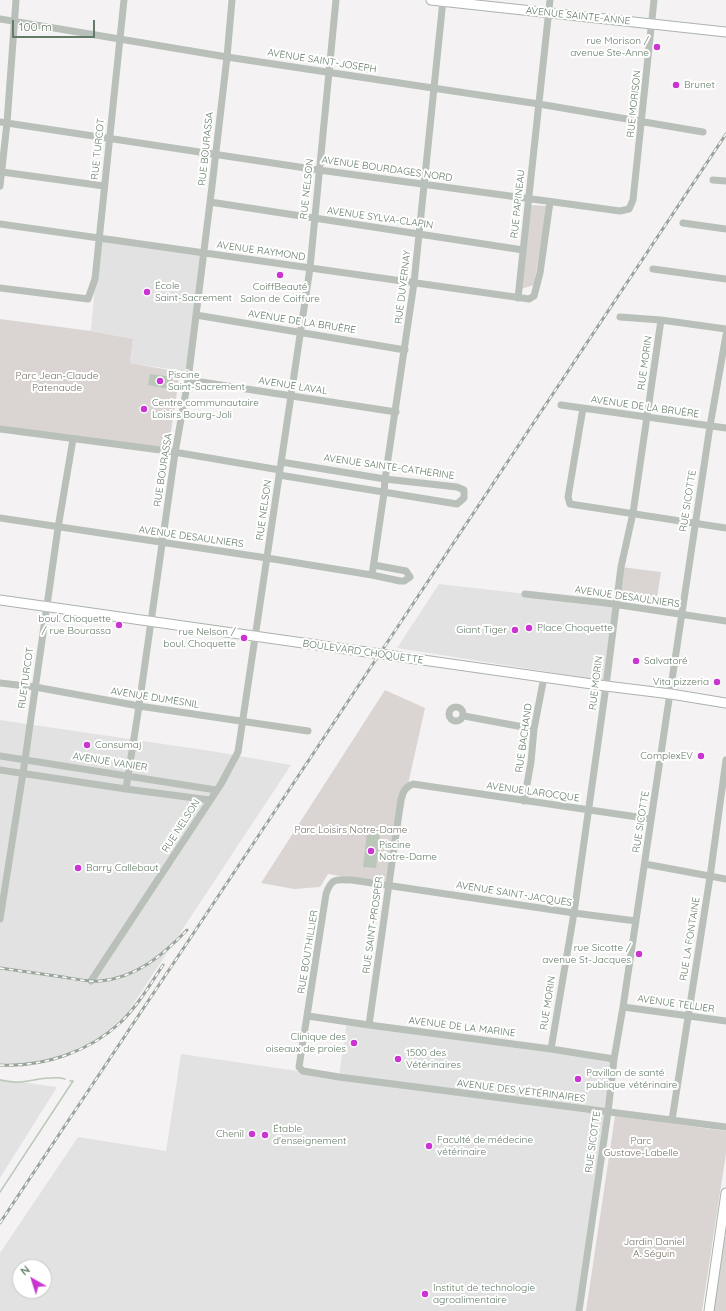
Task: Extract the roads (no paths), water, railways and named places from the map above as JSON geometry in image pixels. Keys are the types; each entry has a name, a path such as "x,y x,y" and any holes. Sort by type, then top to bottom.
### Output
{"main road":[{"name":"AVENUE SAINTE-ANNE","path":"431,0 726,32"},
{"name":"BOULEVARD CHOQUETTE","path":"0,600 726,703"},
{"path":"709,1311 723,1232 726,1193"}],"street":[{"path":"0,186 4,122 16,0"},
{"name":"RUE TURCOT","path":"0,288 88,299 95,279 124,0"},
{"name":"RUE BOURASSA","path":"126,789 175,453 188,380 216,154 232,0"},
{"name":"RUE NELSON","path":"91,981 210,800 238,752 310,268 336,0"},
{"name":"RUE PAPINEAU","path":"518,298 550,0"},
{"name":"RUE MORISON","path":"629,210 633,200 654,0"},
{"name":"RUE DUVERNAY","path":"372,575 414,283 443,1"},
{"name":"AVENUE SAINT-JOSEPH","path":"0,19 120,40 539,104 642,123 703,132"},
{"name":"AVENUE BOURDAGES NORD","path":"4,122 319,170 550,202 620,211 629,210"},
{"path":"2,172 104,186"},
{"path":"713,180 726,181"},
{"name":"AVENUE SYLVA-CLAPIN","path":"210,202 523,250"},
{"path":"518,298 529,299 534,296 540,273 550,202"},
{"path":"683,223 726,229"},
{"name":"AVENUE RAYMOND","path":"0,224 518,298"},
{"path":"653,268 726,279"},
{"name":"AVENUE DE LA BRUÈRE","path":"196,315 405,350"},
{"path":"620,316 726,329"},
{"name":"RUE MORIN","path":"551,1049 574,913 589,810 621,567 633,513 661,320"},
{"name":"RUE SICOTTE","path":"579,1311 608,1112 614,1059 671,694 710,426 726,335"},
{"name":"AVENUE LAVAL","path":"188,380 396,412"},
{"name":"AVENUE DE LA BRUÈRE","path":"561,405 726,428"},
{"path":"583,408 568,497 570,504 726,528"},
{"name":"AVENUE SAINTE-CATHERINE","path":"0,429 280,469 457,487 464,490 464,498 456,504 384,493 280,469"},
{"name":"RUE TURCOT","path":"0,919 25,760 58,528 73,439"},
{"name":"AVENUE DESAULNIERS","path":"0,518 58,528 267,558 400,581 404,581 410,577 406,572 374,565"},
{"name":"AVENUE DESAULNIERS","path":"526,594 616,604 726,621"},
{"name":"RUE BACHAND","path":"524,801 531,762 534,728 544,677"},
{"name":"AVENUE DUMESNIL","path":"0,683 139,706 308,731"},
{"path":"464,716 534,728"},
{"name":"AVENUE VANIER","path":"0,756 216,790"},
{"name":"RUE LA FONTAINE","path":"672,1120 710,877 726,760"},
{"path":"0,770 210,800"},
{"path":"156,793 158,780"},
{"name":"AVENUE LAROCQUE","path":"412,784 652,819"},
{"name":"RUE SAINT-PROSPER","path":"370,1025 401,799 404,790 412,784"},
{"path":"645,864 726,879"},
{"name":"RUE BOUTHILLIER","path":"312,1073 303,1071 299,1067 326,894 330,885 336,880 352,880 388,886"},
{"name":"AVENUE SAINT-JACQUES","path":"388,886 636,921"},
{"name":"AVENUE TELLIER","path":"623,1007 726,1021"},
{"name":"AVENUE DE LA MARINE","path":"308,1016 614,1059"},
{"name":"AVENUE DES VÉTÉRINAIRES","path":"312,1073 726,1127"}],"waterway":[{"path":"0,1080 17,1082 49,1078 65,1079"},
{"path":"0,1192 73,1081 70,1081"}],"railway":[{"path":"0,1223 726,134"},
{"path":"0,968 86,981 113,979 148,964 187,930"},
{"path":"0,1065 17,1065 49,1060 65,1056 95,1042 121,1022 133,1009 144,995 163,965"}],"place":[{"name":"rue Morison / avenue Ste-Anne","path":"657,47"},
{"name":"Brunet","path":"676,85"},
{"name":"CoiffBeauté Salon de Coiffure","path":"280,275"},
{"name":"École Saint-Sacrement","path":"147,292"},
{"name":"Piscine Saint-Sacrement","path":"160,381"},
{"name":"Centre communautaire Loisirs Bourg-Joli","path":"144,409"},
{"name":"boul. Choquette / rue Bourassa","path":"119,625"},
{"name":"Place Choquette","path":"529,628"},
{"name":"Giant Tiger","path":"515,630"},
{"name":"rue Nelson / boul. Choquette","path":"244,638"},
{"name":"Salvatoré","path":"636,661"},
{"name":"Vita pizzeria","path":"717,682"},
{"name":"Consumaj","path":"87,745"},
{"name":"ComplexEV","path":"701,756"},
{"name":"Piscine Notre-Dame","path":"371,851"},
{"name":"Barry Callebaut","path":"78,868"},
{"name":"rue Sicotte / avenue St-Jacques","path":"639,954"},
{"name":"Clinique des oiseaux de proies","path":"354,1043"},
{"name":"1500 des Vétérinaires","path":"398,1059"},
{"name":"Pavillon de santé publique vétérinaire","path":"578,1079"},
{"name":"Chenil","path":"252,1134"},
{"name":"Étable d'enseignement","path":"265,1135"},
{"name":"Faculté de médecine vétérinaire","path":"429,1146"},
{"name":"Institut de technologie agroalimentaire","path":"425,1294"}],"park label":[{"name":"Parc Jean-Claude Patenaude","path":"57,382"},
{"name":"Parc Loisirs Notre-Dame","path":"351,830"},
{"name":"Parc Gustave-Labelle","path":"641,1146"},
{"name":"Jardin Daniel A. Séguin","path":"654,1248"}]}
